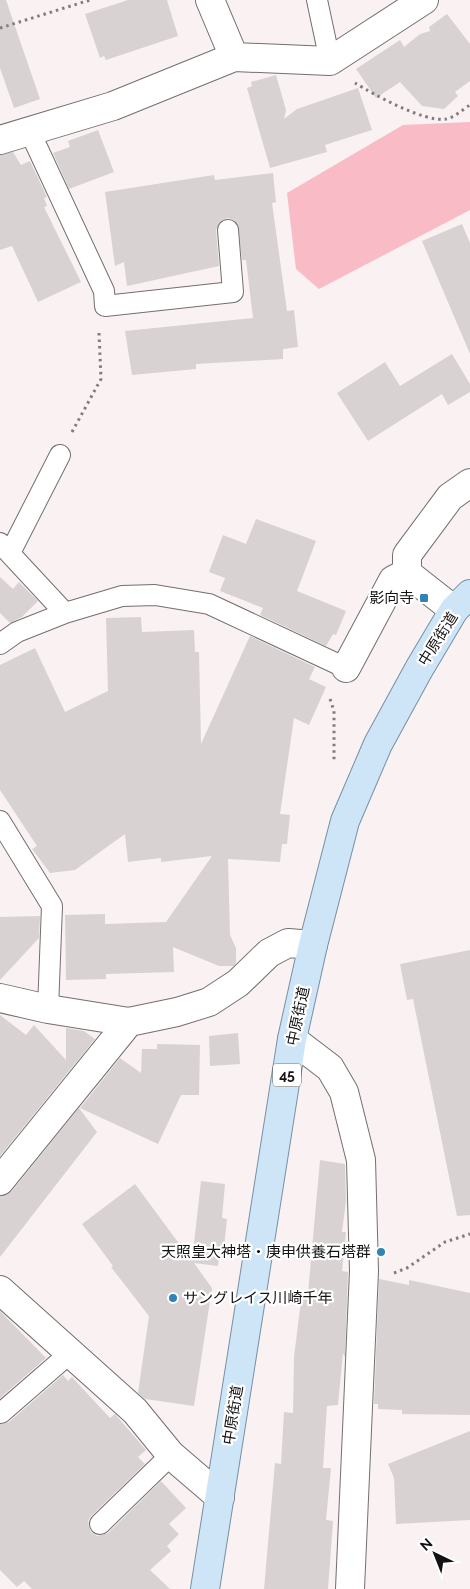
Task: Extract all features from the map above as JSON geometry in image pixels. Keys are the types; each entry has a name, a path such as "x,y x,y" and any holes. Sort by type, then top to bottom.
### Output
{"main road":[{"name":"中原街道","path":"205,1589 292,1039 313,945 345,821 378,744 419,669 462,602"}],"street":[{"path":"210,0 234,57"},
{"path":"0,140 113,106 234,57 330,61 424,0"},
{"path":"407,574 407,555 450,497 470,483"},
{"path":"407,574 462,602"},
{"path":"346,668 393,580 407,574"},
{"path":"0,998 48,1010 130,1022 208,1002 238,983 269,952 288,943 313,945"},
{"path":"0,1181 130,1022"},
{"path":"292,1039 330,1068 344,1092 361,1160 364,1270 350,1589"},
{"path":"0,1290 69,1354 135,1411 171,1455 220,1497"}],"lane":[{"path":"317,0 330,61"},
{"path":"30,132 104,291 105,306 233,292 228,230"},
{"path":"60,455 5,548 65,613"},
{"path":"0,644 17,632 65,613 122,596 155,595 209,604 346,668"},
{"path":"0,821 52,906 48,1010"},
{"path":"1,1413 69,1354"},
{"path":"100,1524 171,1455"}],"path":[{"path":"0,28 90,0"},
{"path":"330,61 354,83 378,97 408,110 446,119 470,105"},
{"path":"60,455 100,379 99,324 105,306"},
{"path":"330,698 334,711 334,771"},
{"path":"364,1270 391,1274 407,1268 445,1242 470,1234"}],"shaded area":[{"path":"470,122 470,210 319,289 296,269 287,193 403,125"}],"building":[{"path":"0,0 6,0 40,99 14,108 0,68"},
{"path":"128,0 167,0 178,36 106,60 104,56 100,58 85,14"},
{"path":"447,14 470,44 470,81 455,92 458,96 444,109 422,106 400,82 376,98 356,69 400,40 404,47 420,34 430,31 429,27"},
{"path":"276,75 286,110 284,119 297,109 358,88 372,130 325,145 327,152 270,168 247,88 252,86 251,82"},
{"path":"98,130 114,172 69,189 53,153 70,147 68,141"},
{"path":"13,152 21,165 30,161 47,197 44,198 47,206 44,207 81,282 38,302 12,246 0,250 0,155"},
{"path":"273,173 276,202 272,203 287,311 294,310 298,347 283,349 283,359 196,364 196,369 132,375 125,331 253,318 246,260 242,260 238,224 234,220 227,218 221,221 216,230 219,266 127,286 124,262 115,266 105,192 214,175 215,180"},
{"path":"462,224 470,243 470,354 422,241"},
{"path":"452,354 470,384 470,392 448,405 442,394 368,441 337,393 385,362 400,386"},
{"path":"256,519 316,541 297,591 346,611 336,635 333,634 326,646 260,615 263,608 220,591 225,578 209,572 223,535 246,544"},
{"path":"0,577 13,589 19,582 38,601 22,617 10,623 0,613"},
{"path":"141,617 142,632 194,630 195,652 199,652 201,744 250,636 315,667 309,679 326,687 309,725 294,718 280,814 290,815 287,844 282,844 280,862 228,859 230,935 236,948 236,963 234,966 219,966 173,947 174,972 106,974 106,979 66,980 65,915 105,914 105,924 166,922 212,856 161,862 161,858 128,862 125,834 75,870 50,873 32,849 37,846 0,790 0,665 35,648 65,712 108,691 106,618"},
{"path":"40,916 39,938 0,980 0,917"},
{"path":"470,950 470,1215 457,1216 413,999 407,1000 400,964"},
{"path":"0,1015 26,1035 34,1025 66,1060 66,1028 84,1031 95,1039 0,1156"},
{"path":"238,1033 240,1064 210,1066 209,1036"},
{"path":"157,1044 200,1045 199,1095 181,1095 158,1144 80,1108 120,1058 141,1073 142,1049 157,1049"},
{"path":"79,1108 97,1132 0,1257 0,1196 12,1191"},
{"path":"320,1160 345,1164 346,1201 342,1232 346,1232 342,1271 348,1272 345,1357 343,1353 338,1405 327,1406 323,1468 331,1468 326,1520 333,1521 328,1589 264,1589 275,1463 281,1464 284,1412 293,1413 294,1357 302,1293 308,1293"},
{"name":"サングレイス川崎千年","path":"201,1181 225,1184 222,1218 227,1219 223,1257 219,1257 218,1266 194,1263 212,1288 194,1406 145,1399 138,1393 149,1316 111,1267 113,1266 82,1224 135,1184 192,1261"},
{"path":"379,1279 409,1285 409,1280 470,1293 470,1415 402,1414 402,1410 378,1409 378,1404 374,1404"},
{"path":"0,1311 46,1358 0,1398"},
{"path":"63,1375 68,1381 72,1377 110,1418 115,1414 146,1450 138,1457 145,1464 91,1516 88,1521 91,1532 97,1536 108,1533 161,1481 186,1508 169,1524 179,1534 167,1546 171,1551 150,1570 170,1589 32,1589 24,1581 17,1587 0,1570 0,1424 9,1422"},
{"path":"470,1431 470,1520 396,1524 394,1478 388,1464"}],"place":[{"name":"影向寺","path":"424,598"},
{"name":"天照皇大神塔・庚申供養石塔群","path":"381,1252"},
{"name":"サングレイス川崎千年","path":"173,1298"}]}
